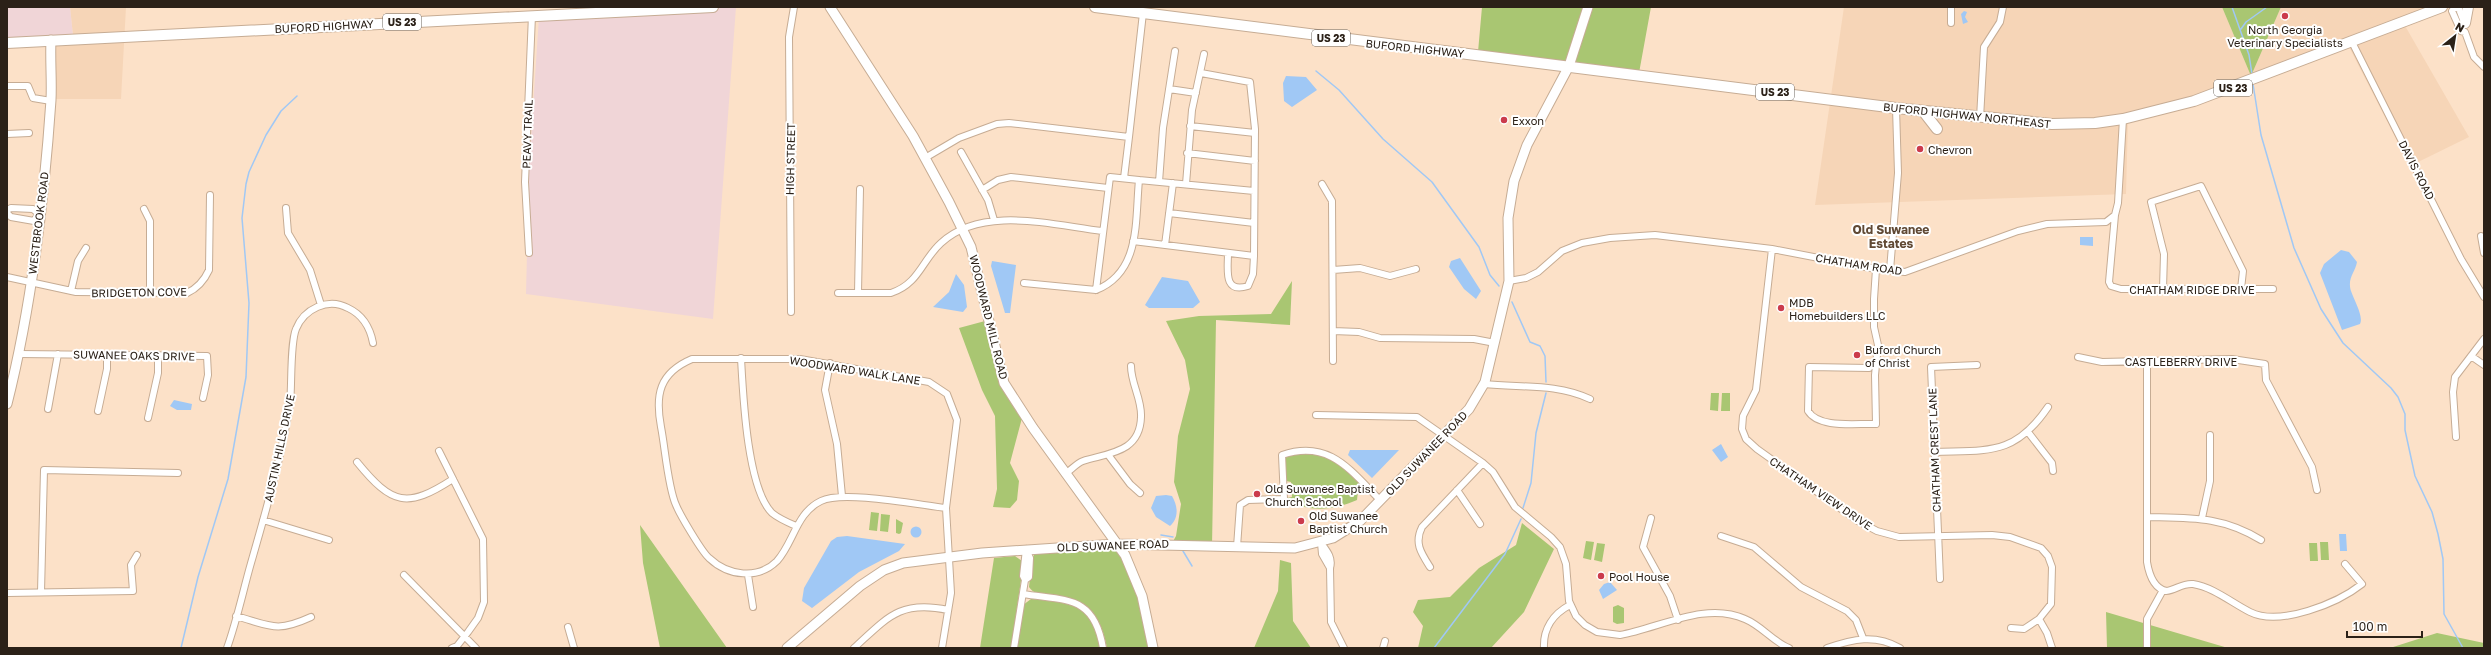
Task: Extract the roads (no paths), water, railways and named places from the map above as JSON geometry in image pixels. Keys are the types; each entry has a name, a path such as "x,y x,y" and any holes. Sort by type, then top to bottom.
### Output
{"main road":[{"name":"BUFORD HIGHWAY","path":"7,43 532,15 713,7"},
{"name":"BUFORD HIGHWAY","path":"1095,7 1280,32 1569,66"},
{"name":"BUFORD HIGHWAY NORTHEAST","path":"1569,66 1980,118 2052,124 2095,123 2123,119 2194,101 2442,7"},
{"path":"2465,28 2468,7"},
{"path":"1922,111 1937,129"}],"street":[{"name":"HIGH STREET","path":"791,312 789,37 794,7"},
{"name":"WOODWARD MILL ROAD","path":"830,7 925,158 962,229 971,247 1004,383 1010,396 1117,544 1137,581 1153,648"},
{"name":"OLD SUWANEE ROAD","path":"788,648 860,586 884,570 903,563 949,556 1026,549 1117,544 1295,548 1321,543 1353,527 1469,409 1484,384 1509,281 1508,218 1514,181 1537,124 1569,66 1588,7"},
{"path":"1951,7 1951,23"},
{"path":"1980,118 1984,47 2000,22 2002,7"},
{"path":"2465,28 2461,31 2452,11 2455,7 2458,9 2465,28 2474,57 2484,67"},
{"path":"1124,178 1143,13"},
{"name":"PEAVY TRAIL","path":"529,252 525,182 532,15"},
{"name":"WESTBROOK ROAD","path":"7,404 19,354 31,283 40,215 51,101 51,40"},
{"name":"DAVIS ROAD","path":"2352,42 2461,259 2484,297"},
{"path":"1159,182 1169,89 1175,51"},
{"path":"1186,184 1190,126 1204,54"},
{"path":"1201,73 1250,82 1255,133 1255,161 1253,274 1248,286 1240,288 1232,286 1227,278 1228,253"},
{"path":"7,86 28,86 33,98 51,101"},
{"path":"1169,89 1196,93"},
{"path":"1890,270 1898,173 1896,108"},
{"path":"2115,215 2121,176 2123,119"},
{"path":"925,158 959,138 997,124 1010,123 1129,137"},
{"path":"1190,126 1255,133"},
{"path":"7,134 29,133"},
{"path":"961,152 992,210 994,220"},
{"path":"1188,153 1255,161"},
{"path":"982,190 998,180 1011,176 1108,188"},
{"path":"1096,290 1102,231 1110,177 1254,191"},
{"path":"1024,283 1096,290 1113,281 1126,266 1133,241 1139,180"},
{"path":"1165,245 1173,183"},
{"path":"1322,184 1332,201 1333,361"},
{"path":"2163,289 2164,254 2151,202 2201,186 2243,271 2241,289"},
{"path":"858,293 860,189"},
{"name":"BRIDGETON COVE","path":"7,277 71,291 187,293 194,290 206,278 209,270 210,195"},
{"path":"11,208 32,209 40,215 34,221 11,217 7,212 11,208"},
{"path":"286,208 288,233 310,270 321,305 331,303 347,307 359,314 370,328 373,343"},
{"path":"144,209 150,221 150,293"},
{"path":"1169,213 1254,223"},
{"name":"CHATHAM ROAD","path":"1509,281 1538,272 1553,257 1567,249 1610,238 1655,235 1772,248 1876,269 1912,271 2018,231 2047,224 2106,222 2115,215"},
{"name":"CHATHAM RIDGE DRIVE","path":"2115,215 2109,282 2111,286 2121,289 2273,289"},
{"path":"838,293 891,293 905,288 918,276 941,243 962,229 994,220 1102,231"},
{"path":"2481,236 2484,253"},
{"path":"1133,241 1254,256"},
{"path":"71,291 78,261 86,248"},
{"name":"CHATHAM VIEW DRIVE","path":"1772,248 1756,390 1743,416 1742,429 1746,439 1757,449 1858,521 1877,531 1899,537 1992,535 2010,537 2041,548 2048,556 2052,567 2051,604 2039,619"},
{"path":"1333,270 1360,268 1390,276 1416,269"},
{"path":"1869,368 1809,367 1808,411 1820,422 1876,424 1875,375 1878,345 1874,327 1876,269"},
{"name":"AUSTIN HILLS DRIVE","path":"227,648 263,520 290,403 295,330 302,319 310,311 321,305"},
{"path":"1333,331 1360,332 1380,338 1474,339 1495,343"},
{"path":"2456,437 2453,392 2456,377 2484,339"},
{"name":"SUWANEE OAKS DRIVE","path":"19,354 207,356 208,374 203,398"},
{"path":"48,409 58,354"},
{"path":"98,411 107,369 107,355"},
{"path":"148,418 158,373 158,355"},
{"path":"2472,356 2484,365"},
{"name":"CASTLEBERRY DRIVE","path":"2078,357 2102,362 2232,359 2265,364 2266,380 2312,467 2317,490"},
{"path":"742,358 743,411 759,493 772,512 796,526"},
{"name":"WOODWARD WALK LANE","path":"748,575 728,570 709,558 675,504 658,409 660,385 677,365 692,359 800,359 830,363 929,382 947,394 957,420 946,508 951,593 942,648"},
{"path":"2147,360 2148,570 2154,583 2162,590 2170,590 2187,584 2198,585 2252,613 2268,616 2283,616 2307,610 2349,594 2362,584 2345,564"},
{"path":"830,363 825,390 837,444 842,496"},
{"name":"CHATHAM CREST LANE","path":"1940,579 1931,367 1977,365"},
{"path":"1065,474 1082,462 1109,456 1125,449 1136,436 1141,419 1140,404 1131,381 1131,366"},
{"path":"1484,384 1514,388 1559,388 1590,399"},
{"path":"1934,452 1998,448 2028,432 2048,407"},
{"path":"1316,415 1414,416 1424,420 1443,436 1483,462 1490,469 1515,506 1560,547 1566,564 1570,605 1585,625 1607,635 1625,634 1710,613 1730,614 1751,622 1789,648"},
{"path":"2028,432 2052,462 2053,471"},
{"path":"2202,518 2210,481 2210,434"},
{"path":"439,451 483,539 484,602 478,618 465,637 458,646 452,648"},
{"path":"1237,547 1240,505 1248,500 1284,499 1282,456 1295,451 1327,453 1340,460 1380,500"},
{"path":"1109,456 1130,484 1140,493"},
{"path":"357,462 385,490 401,498 416,498 428,495 453,480"},
{"path":"1430,567 1419,547 1420,532 1427,519 1483,462"},
{"path":"41,592 44,470 178,473"},
{"path":"1457,490 1480,524"},
{"path":"753,607 748,575 765,569 777,561 796,526 810,508 822,500 842,496 946,508"},
{"path":"1651,518 1643,548 1645,555 1670,596 1678,620"},
{"path":"2147,518 2202,518 2241,528 2261,540"},
{"path":"263,520 329,540"},
{"path":"1721,536 1754,547 1801,587 1847,610 1856,620 1863,638"},
{"path":"1321,543 1326,564 1330,568 1331,622 1344,648"},
{"path":"1014,648 1026,580 1023,576 1026,549"},
{"path":"7,592 133,591 131,565 137,555"},
{"path":"404,575 476,648"},
{"path":"2147,648 2147,619 2162,590"},
{"path":"1023,594 1070,601 1084,608 1097,623 1103,648"},
{"path":"1544,648 1545,633 1549,624 1557,614 1570,605"},
{"path":"854,648 903,609 918,606 948,610"},
{"path":"236,616 279,628 290,627 311,617"},
{"path":"2011,628 2024,629 2039,619 2047,633 2052,648"},
{"path":"568,627 574,648"},
{"path":"1827,648 1863,638 1883,641 1900,648"},
{"path":"1383,648 1385,641"}],"water":[{"path":"1964,11 1967,12 1965,17 1968,22 1963,24 1961,14"},
{"path":"1286,76 1306,77 1317,90 1292,107 1284,101 1283,83"},
{"path":"2080,237 2093,237 2093,246 2080,245"},
{"path":"2341,250 2349,252 2357,262 2350,286 2361,317 2360,324 2342,330 2320,273 2324,264"},
{"path":"1460,258 1481,291 1476,299 1464,289 1449,267 1451,261"},
{"path":"992,261 1016,265 1010,313 1005,313 991,266"},
{"path":"956,274 964,285 967,307 963,312 933,307 949,292"},
{"path":"1162,277 1188,281 1200,302 1193,308 1149,308 1145,305"},
{"path":"174,400 192,404 191,410 177,410 170,406"},
{"path":"1721,444 1728,457 1721,462 1712,450"},
{"path":"1350,450 1399,450 1372,478 1348,455"},
{"path":"1156,496 1172,496 1177,512 1173,523 1170,526 1156,517 1151,508"},
{"path":"914,527 918,527 920,528 920,536 914,537 911,534 911,530"},
{"path":"2339,534 2346,534 2347,551 2340,551"},
{"path":"847,536 905,544 899,551 859,572 812,608 802,601 804,588 831,541 837,537"},
{"path":"1610,582 1617,590 1603,599 1599,590 1604,584"}],"waterway":[{"path":"2232,7 2249,55 2252,74"},
{"path":"2241,29 2246,22 2267,7"},
{"path":"1316,71 1339,90 1383,139 1432,182 1479,247 1490,275 1499,286"},
{"path":"2253,84 2261,135 2294,248 2321,309 2343,343 2391,388 2398,397 2405,414 2405,430 2415,476 2432,512 2443,559 2444,614 2463,648"},
{"path":"181,648 198,577 228,479 246,377 249,303 242,218 246,184 249,172 266,135 281,111 297,96"},
{"path":"1512,302 1530,342 1540,346 1545,356 1546,382"},
{"path":"1523,508 1531,483 1536,433 1546,393"},
{"path":"1434,648 1505,554 1521,519"},
{"path":"1161,535 1173,537"},
{"path":"1183,551 1192,566"}],"place":[{"name":"North Georgia Veterinary Specialists","path":"2285,16"},
{"name":"Exxon","path":"1504,120"},
{"name":"Chevron","path":"1920,149"},
{"name":"MDB Homebuilders LLC","path":"1781,308"},
{"name":"Buford Church of Christ","path":"1857,355"},
{"name":"Old Suwanee Baptist Church School","path":"1257,494"},
{"name":"Old Suwanee Baptist Church","path":"1301,521"},
{"name":"Pool House","path":"1601,576"}],"district":[{"name":"Old Suwanee Estates","path":"1891,236"}]}
